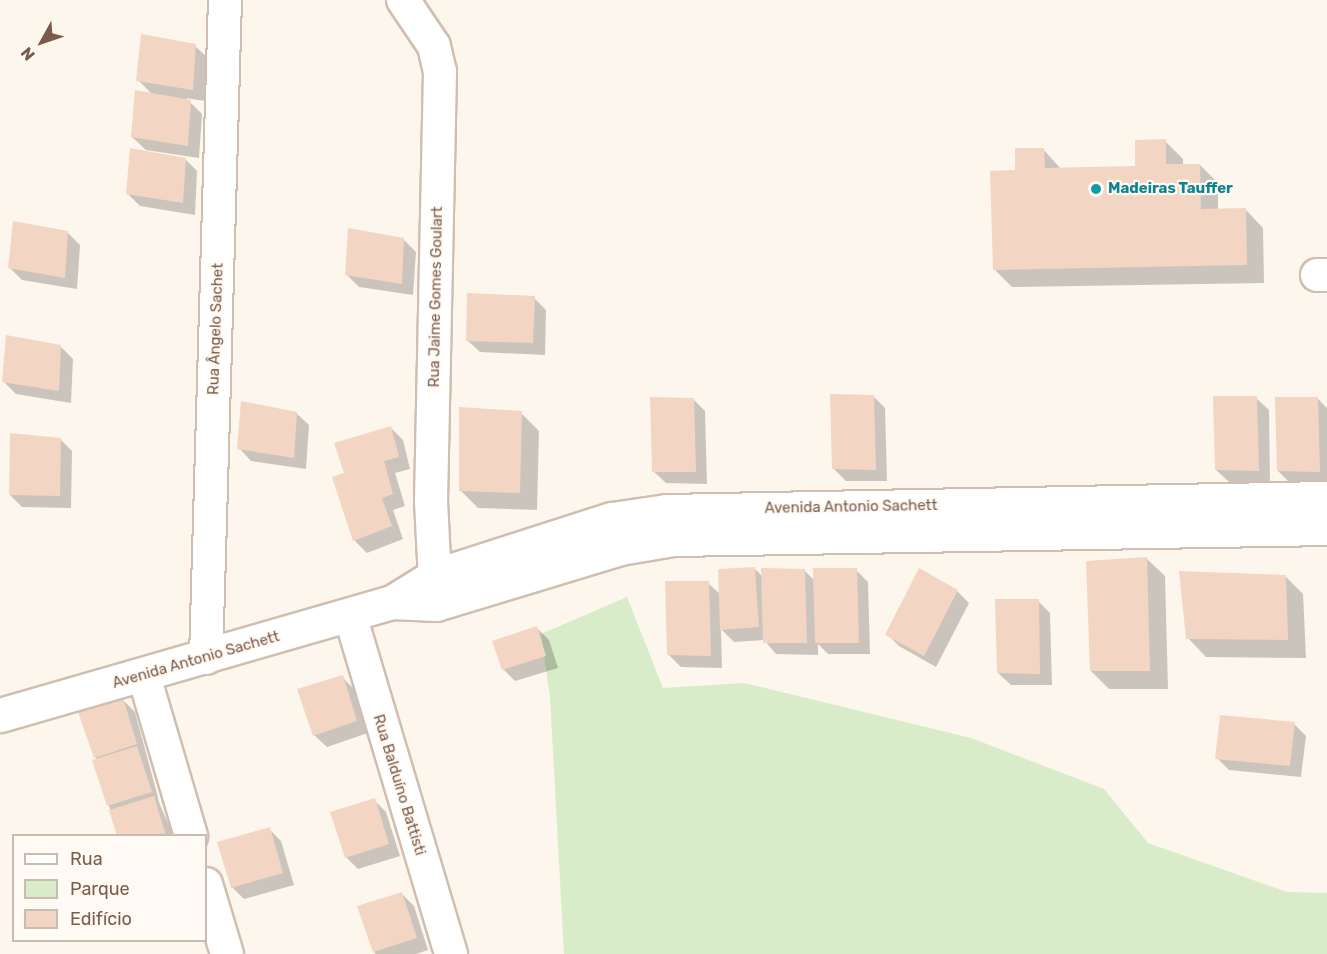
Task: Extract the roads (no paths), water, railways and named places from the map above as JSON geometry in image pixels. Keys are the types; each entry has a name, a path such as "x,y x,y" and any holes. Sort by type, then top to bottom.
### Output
{"street":[{"name":"Rua Ângelo Sachet","path":"206,658 225,0"},
{"name":"Rua Jaime Gomes Goulart","path":"403,0 434,46 440,71 431,501 435,590"},
{"name":"Avenida Antonio Sachett","path":"1176,516 1327,498"},
{"name":"Avenida Antonio Sachett","path":"0,715 144,676 435,590 673,538 851,522 1176,516 1327,528"},
{"name":"Rua Balduíno Battisti","path":"350,615 451,954"},
{"path":"144,676 190,834"},
{"path":"207,887 227,954"}],"place":[{"name":"Madeiras Tauffer","path":"1096,189"}]}
